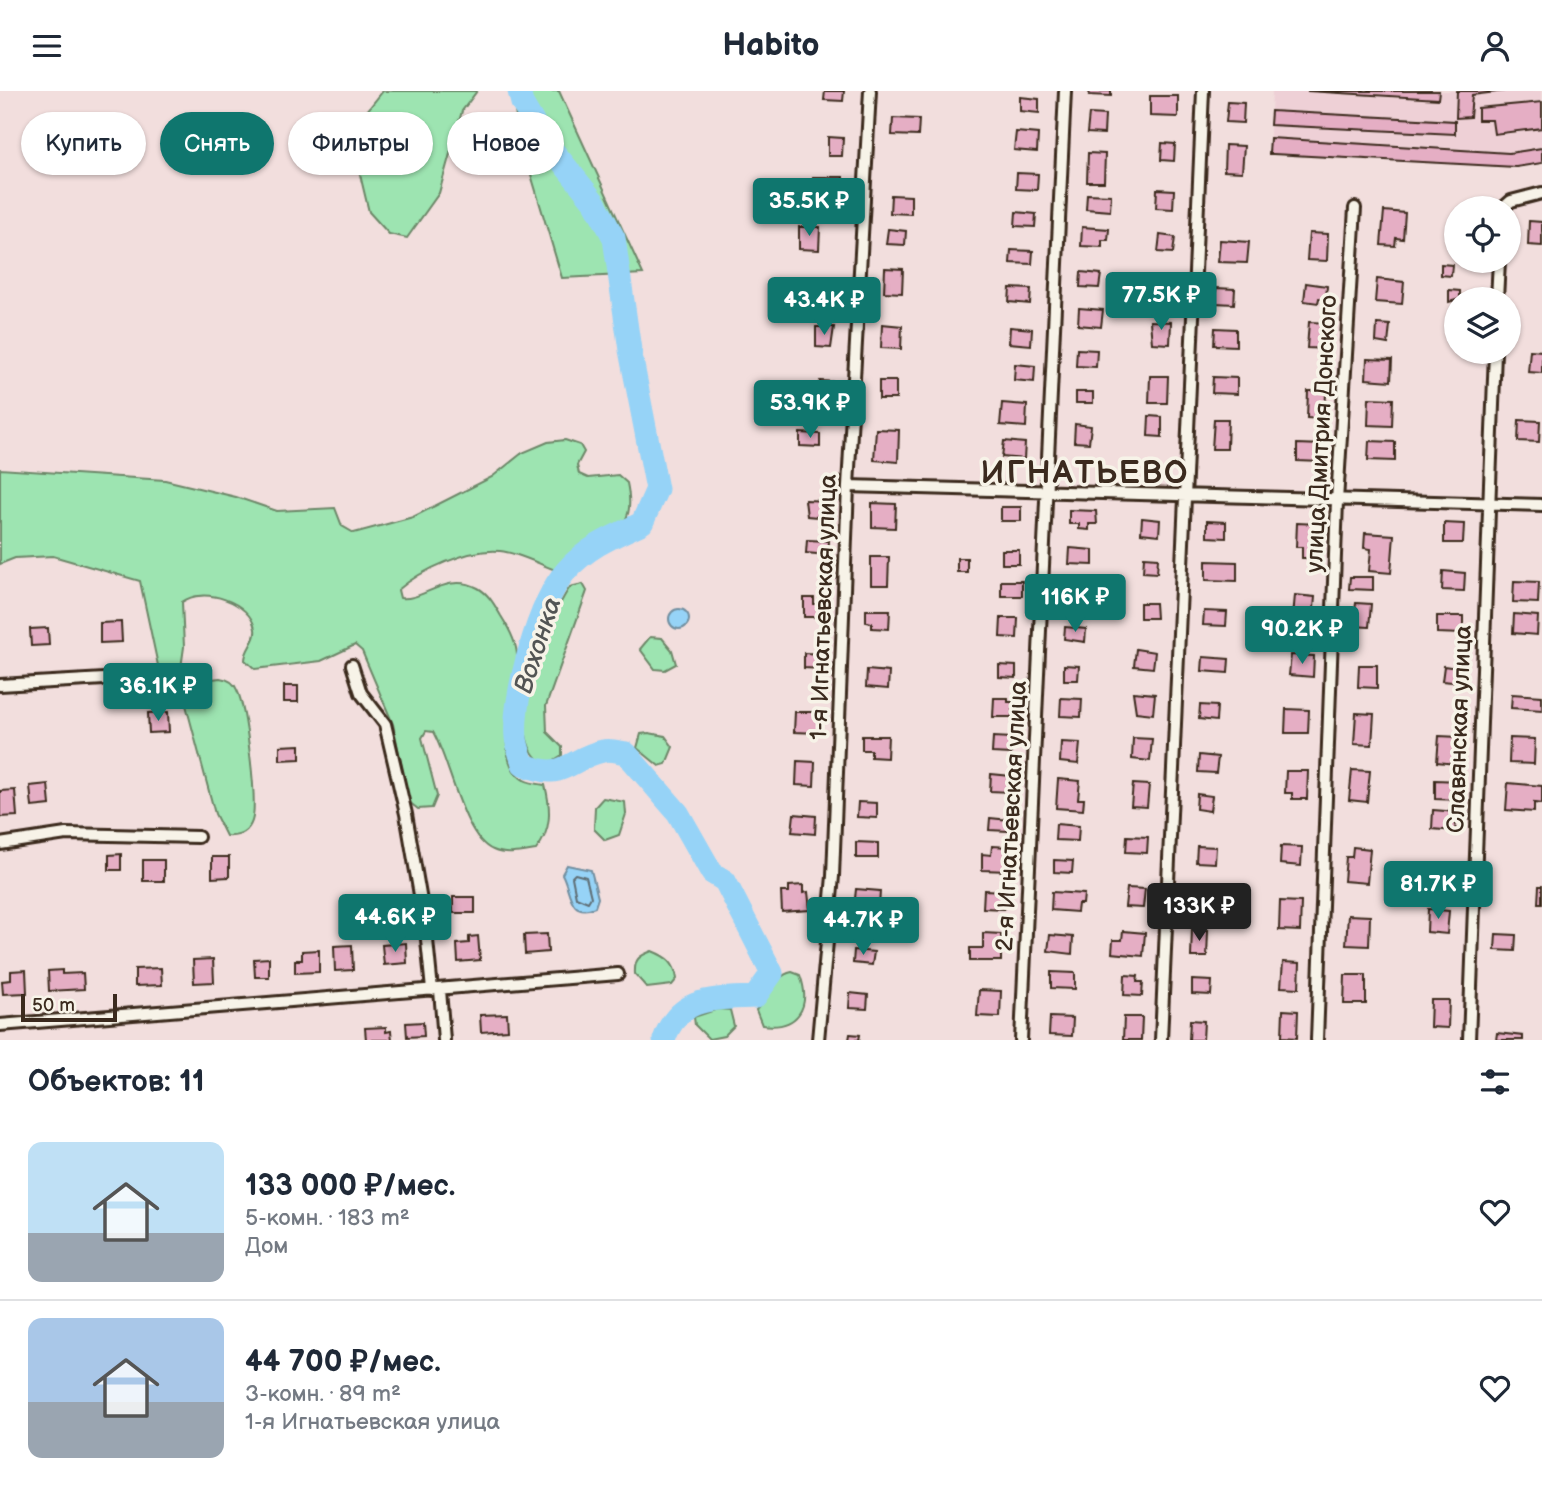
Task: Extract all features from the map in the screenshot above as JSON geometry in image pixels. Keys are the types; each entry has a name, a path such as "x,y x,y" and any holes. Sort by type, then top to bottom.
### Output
{"street":[{"name":"1-я Игнатьевская улица","path":"818,1040 833,876 848,486 870,91"},
{"name":"2-я Игнатьевская улица","path":"1021,1040 1065,91"},
{"path":"1161,1040 1203,91"},
{"path":"1521,198 1542,193"},
{"name":"улица Дмитрия Донского","path":"1317,1040 1337,501 1355,208"},
{"name":"Славянская улица","path":"1469,1040 1495,364"},
{"path":"848,486 1542,505"},
{"path":"352,665 361,693 385,724 406,814 444,1040"},
{"path":"0,685 122,678"},
{"path":"0,844 66,834 198,837"},
{"path":"0,1025 618,974"}],"shaded area":[{"path":"1272,91 1542,91 1542,163 1516,167 1269,154"}],"green space":[{"path":"383,91 477,91 462,112 447,112 447,164 439,193 407,238 389,234 369,212 360,175 433,175 433,112 366,112"},
{"path":"512,91 559,91 643,274 562,278 531,175 564,175 564,112 515,112"},
{"path":"565,440 580,445 584,452 577,465 579,474 588,478 618,475 627,483 628,514 623,523 575,549 558,571 515,554 488,551 460,557 432,568 398,590 400,598 408,598 445,585 467,584 478,588 489,597 509,630 517,656 508,723 508,757 514,770 524,780 545,785 548,802 549,819 545,835 536,850 503,853 483,843 465,815 433,732 426,731 422,738 437,796 432,808 418,809 409,802 393,724 362,651 355,645 321,661 255,669 245,660 255,629 252,619 245,611 225,599 213,596 191,597 182,602 184,647 181,668 167,677 160,675 140,581 53,556 15,558 0,564 0,469 165,480 236,497 277,511 335,508 342,526 354,533 413,517 492,477 522,453 548,442"},
{"path":"583,584 587,591 546,706 547,732 562,747 562,755 546,765 532,751 525,731 531,679 539,651 560,603 570,587"},
{"path":"650,637 662,638 672,650 676,664 665,670 655,669 640,649"},
{"path":"204,680 228,680 236,687 247,735 252,776 252,821 245,831 230,836 226,836 215,814 186,705 187,693"},
{"path":"641,734 665,736 673,747 666,764 659,766 637,748"},
{"path":"603,798 625,802 626,814 619,835 605,840 594,829 595,807"},
{"path":"652,951 666,958 672,965 677,979 672,985 647,988 635,974 638,959"},
{"path":"792,972 800,975 803,987 804,997 799,1014 784,1024 762,1025 756,1010 776,982"},
{"path":"718,1009 730,1010 734,1026 724,1036 709,1039 695,1025 694,1017"}],"water":[{"path":"679,609 686,612 689,619 686,626 679,629 672,626 669,619 672,612"},
{"path":"567,865 591,870 598,898 595,907 580,909 575,906 562,874"}],"building":[{"path":"825,91 844,91 843,101 824,100"},
{"path":"1090,91 1111,91 1111,96 1089,95"},
{"path":"1307,91 1439,91 1438,99"},
{"path":"1457,91 1505,91 1472,95 1470,117 1456,118"},
{"path":"1150,96 1178,96 1178,117 1150,116"},
{"path":"1020,97 1039,99 1039,113 1020,111"},
{"path":"1228,102 1244,103 1243,123 1226,122"},
{"path":"1542,102 1542,128 1494,134 1492,120 1478,120 1478,108"},
{"path":"1271,111 1455,121 1455,134 1270,125"},
{"path":"1089,114 1105,115 1104,134 1087,133"},
{"path":"893,118 919,119 918,136 892,135"},
{"path":"1016,132 1038,134 1037,152 1014,150"},
{"path":"828,137 843,138 842,156 828,156"},
{"path":"1270,138 1509,153 1542,148 1542,163 1516,167 1269,154"},
{"path":"1162,143 1175,144 1174,161 1161,160"},
{"path":"1225,145 1244,146 1242,172 1224,171"},
{"path":"1088,153 1105,154 1104,182 1087,182"},
{"path":"1017,173 1038,174 1037,190 1016,189"},
{"path":"813,177 843,177 843,193 834,193 834,200 822,200 822,191 813,191"},
{"path":"1157,189 1174,190 1173,209 1156,208"},
{"path":"1087,194 1111,195 1110,211 1086,209"},
{"path":"891,195 911,196 911,214 890,213"},
{"path":"1384,211 1405,213 1403,239 1396,238 1395,246 1381,245"},
{"path":"1016,212 1036,214 1035,227 1015,226"},
{"path":"1529,221 1542,222 1542,246 1528,245"},
{"path":"799,227 820,227 819,250 799,249"},
{"path":"1082,227 1109,229 1108,240 1102,240 1102,247 1081,246"},
{"path":"888,229 906,231 905,245 886,244"},
{"path":"1309,233 1328,234 1327,261 1307,260"},
{"path":"1160,235 1175,237 1173,253 1158,252"},
{"path":"1220,240 1249,242 1247,263 1218,262"},
{"path":"1011,250 1033,251 1032,264 1010,263"},
{"path":"1441,264 1444,264 1444,273 1451,273 1451,276 1441,275"},
{"path":"885,268 903,269 902,293 884,292"},
{"path":"1081,272 1101,274 1099,288 1080,287"},
{"path":"1377,279 1404,282 1402,304 1375,302"},
{"path":"817,280 828,280 827,300 816,300"},
{"path":"1156,283 1172,283 1172,301 1156,300"},
{"path":"1306,283 1327,286 1326,299 1319,298 1318,303 1304,301"},
{"path":"1010,288 1031,289 1030,304 1009,302"},
{"path":"1216,288 1235,289 1234,304 1215,303"},
{"path":"1079,308 1103,310 1101,327 1078,325"},
{"path":"1150,321 1171,322 1170,344 1152,343"},
{"path":"1309,322 1328,323 1327,349 1307,348"},
{"path":"882,324 902,326 901,349 881,348"},
{"path":"1377,324 1390,325 1388,344 1376,342"},
{"path":"816,327 834,327 831,348 816,347"},
{"path":"1010,327 1032,329 1031,345 1009,343"},
{"path":"1215,328 1236,329 1236,346 1214,345"},
{"path":"1077,349 1097,350 1096,367 1076,366"},
{"path":"1530,350 1542,351 1542,373 1528,372"},
{"path":"1367,359 1392,360 1391,381 1366,379"},
{"path":"1015,364 1035,366 1034,382 1014,380"},
{"path":"1150,376 1168,376 1167,403 1149,403"},
{"path":"1213,377 1237,378 1237,394 1212,393"},
{"path":"820,381 835,382 833,405 811,404 812,386 819,386"},
{"path":"879,381 896,381 896,399 879,399"},
{"path":"1308,391 1326,391 1325,419 1307,418"},
{"path":"1076,392 1093,392 1093,403 1076,403"},
{"path":"1369,398 1393,399 1392,426 1368,425"},
{"path":"1002,403 1027,405 1026,427 1000,425"},
{"path":"1149,416 1162,417 1162,437 1148,436"},
{"path":"1214,419 1228,419 1227,449 1212,449"},
{"path":"1519,420 1540,421 1539,442 1518,441"},
{"path":"1075,424 1091,426 1089,443 1074,442"},
{"path":"876,429 899,430 898,462 874,460"},
{"path":"800,433 820,434 820,447 800,446"},
{"path":"1004,441 1025,443 1024,459 1002,457"},
{"path":"1369,441 1395,442 1395,461 1368,460"},
{"path":"1297,444 1322,445 1322,462 1297,461"},
{"path":"805,500 830,501 828,518 807,516"},
{"path":"872,503 896,504 895,528 872,527"},
{"path":"1001,507 1021,507 1021,521 1001,521"},
{"path":"1069,510 1096,511 1097,524 1089,524 1089,530 1079,529 1079,524 1069,524"},
{"path":"1142,518 1160,520 1159,535 1141,533"},
{"path":"1207,521 1226,522 1226,538 1207,537"},
{"path":"1297,523 1317,524 1317,558 1302,558 1302,547 1296,547"},
{"path":"1444,523 1464,524 1463,543 1444,543"},
{"path":"1365,533 1394,535 1391,573 1369,571 1371,549 1364,548"},
{"path":"807,540 829,541 828,555 806,553"},
{"path":"1070,548 1093,550 1093,565 1069,564"},
{"path":"1002,550 1019,550 1019,564 1002,564"},
{"path":"871,557 889,557 888,585 871,585"},
{"path":"1144,557 1158,558 1157,573 1143,572"},
{"path":"957,558 967,558 967,572 957,572"},
{"path":"1206,561 1237,562 1237,581 1206,580"},
{"path":"1443,571 1465,573 1464,591 1442,590"},
{"path":"1350,577 1373,577 1373,590 1349,589"},
{"path":"1001,581 1022,581 1022,596 1001,596"},
{"path":"1068,581 1091,583 1086,599 1067,598"},
{"path":"1514,581 1539,582 1538,603 1513,602"},
{"path":"1295,595 1315,597 1313,619 1293,617"},
{"path":"804,598 814,598 814,604 824,604 823,617 804,617"},
{"path":"1140,603 1155,603 1156,618 1140,618"},
{"path":"1356,603 1371,604 1369,627 1353,626"},
{"path":"866,610 890,610 889,629 872,628 872,623 866,622"},
{"path":"1204,611 1227,612 1226,626 1203,625"},
{"path":"1514,614 1538,616 1537,635 1513,633"},
{"path":"1437,616 1463,616 1463,634 1437,633"},
{"path":"1001,618 1018,618 1017,638 1000,637"},
{"path":"121,622 122,642 100,643 100,623"},
{"path":"1065,627 1086,629 1085,642 1064,639"},
{"path":"48,628 49,645 31,646 30,629"},
{"path":"1136,649 1155,652 1153,668 1134,666"},
{"path":"804,653 824,654 823,669 804,668"},
{"path":"1291,655 1314,656 1313,677 1289,675"},
{"path":"1203,657 1229,659 1228,673 1202,671"},
{"path":"999,665 1016,666 1016,678 999,677"},
{"path":"1064,665 1079,666 1078,680 1064,680"},
{"path":"1359,665 1377,665 1377,688 1358,687"},
{"path":"1444,666 1464,669 1463,683 1442,681"},
{"path":"867,670 889,672 888,689 866,687"},
{"path":"284,686 298,686 298,702 284,702"},
{"path":"1133,692 1155,694 1153,714 1136,712"},
{"path":"1512,694 1542,696 1542,710 1511,708"},
{"path":"994,698 1008,698 1008,702 1013,702 1012,717 993,717"},
{"path":"1061,698 1082,699 1081,717 1060,716"},
{"path":"1200,705 1217,706 1216,721 1199,719"},
{"path":"1286,709 1309,710 1308,733 1285,733"},
{"path":"168,712 169,732 149,733 148,713"},
{"path":"795,712 815,712 815,718 819,718 818,733 794,732"},
{"path":"1356,713 1374,714 1372,745 1354,744"},
{"path":"862,736 888,736 887,758 871,757 871,750 862,750"},
{"path":"1439,736 1459,737 1456,764 1437,762"},
{"path":"993,737 1012,738 1011,754 992,753"},
{"path":"1133,738 1152,739 1150,761 1132,759"},
{"path":"1510,738 1535,739 1534,764 1509,763"},
{"path":"1061,742 1080,743 1078,764 1060,762"},
{"path":"300,745 300,759 280,760 280,746"},
{"path":"1199,755 1218,757 1216,773 1198,772"},
{"path":"797,761 815,762 814,786 796,785"},
{"path":"1352,770 1370,771 1367,802 1349,800"},
{"path":"1286,771 1308,771 1307,799 1292,799 1292,793 1285,793"},
{"path":"991,774 1011,776 1010,792 990,791"},
{"path":"1058,779 1080,781 1078,799 1084,799 1083,810 1056,808"},
{"path":"1435,780 1460,781 1459,800 1435,799"},
{"path":"1508,783 1542,786 1542,804 1534,803 1534,812 1506,810"},
{"path":"48,784 50,805 32,807 30,786"},
{"path":"1133,784 1149,785 1147,807 1131,806"},
{"path":"15,790 17,816 0,817 0,791"},
{"path":"1197,794 1212,796 1210,811 1196,809"},
{"path":"858,802 877,803 877,818 857,817"},
{"path":"1433,810 1457,812 1455,831 1432,829"},
{"path":"794,814 816,816 815,834 792,832"},
{"path":"990,818 1009,820 1008,831 989,830"},
{"path":"1056,824 1079,826 1078,841 1055,840"},
{"path":"1127,836 1148,837 1147,853 1126,852"},
{"path":"856,842 878,843 878,858 856,858"},
{"path":"992,846 1009,847 1008,871 982,870 982,854 991,855"},
{"path":"1197,846 1216,847 1215,863 1196,862"},
{"path":"1281,846 1302,847 1301,866 1280,864"},
{"path":"1353,847 1370,849 1367,883 1344,881 1346,857 1352,857"},
{"path":"121,854 121,870 109,870 109,855"},
{"path":"212,857 229,857 229,877 212,878"},
{"path":"143,860 164,860 164,881 143,881"},
{"path":"1054,860 1073,861 1072,873 1054,872"},
{"path":"1431,869 1453,870 1451,895 1429,893"},
{"path":"1195,884 1214,885 1213,902 1194,901"},
{"path":"803,885 803,893 808,892 810,910 782,912 781,892 789,892 789,886"},
{"path":"1539,886 1542,886 1542,903 1538,903"},
{"path":"1127,888 1145,889 1143,908 1125,907"},
{"path":"856,889 880,891 879,907 885,907 884,921 853,918"},
{"path":"984,890 1005,891 1004,909 983,908"},
{"path":"1052,892 1084,894 1083,904 1078,904 1077,912 1051,910"},
{"path":"453,897 475,897 475,913 453,913"},
{"path":"1280,901 1301,902 1300,931 1279,930"},
{"path":"399,902 401,922 385,923 383,903"},
{"path":"1428,909 1449,911 1447,934 1427,932"},
{"path":"1348,915 1370,916 1369,946 1346,945"},
{"path":"1192,929 1208,930 1207,957 1191,957"},
{"path":"1123,931 1145,933 1143,956 1112,953 1113,940 1122,940"},
{"path":"983,933 1001,934 1001,961 970,961 970,948 983,948"},
{"path":"547,934 548,952 525,954 524,935"},
{"path":"1496,934 1516,935 1515,951 1495,950"},
{"path":"1050,935 1073,937 1072,954 1048,951"},
{"path":"478,936 480,960 458,962 457,944 469,943 469,937"},
{"path":"406,943 407,963 384,965 382,945"},
{"path":"352,945 353,970 335,971 334,946"},
{"path":"319,950 319,972 295,973 295,960 302,960 302,951"},
{"path":"854,950 874,952 872,965 853,963"},
{"path":"269,958 269,977 255,977 254,959"},
{"path":"213,959 214,982 194,983 193,960"},
{"path":"1283,962 1300,963 1299,988 1281,987"},
{"path":"161,968 162,985 135,986 135,969"},
{"path":"26,970 27,993 3,994 2,981 11,980 11,971"},
{"path":"62,970 62,974 83,973 84,989 49,991 48,971"},
{"path":"1051,972 1075,973 1075,989 1051,988"},
{"path":"1125,975 1138,976 1137,982 1143,982 1142,996 1124,995"},
{"path":"1345,975 1366,975 1366,1004 1344,1004"},
{"path":"1192,980 1212,981 1211,995 1192,994"},
{"path":"979,990 1001,991 1000,1017 977,1016"},
{"path":"850,993 868,995 867,1009 849,1008"},
{"path":"1431,1000 1449,1000 1448,1028 1430,1027"},
{"path":"1283,1010 1298,1011 1297,1038 1282,1037"},
{"path":"507,1014 508,1030 481,1032 480,1015"},
{"path":"1050,1017 1073,1018 1072,1036 1049,1035"},
{"path":"1124,1017 1142,1017 1141,1040 1123,1040"},
{"path":"1190,1020 1204,1021 1203,1040 1189,1040"},
{"path":"423,1022 424,1036 407,1037 406,1023"},
{"path":"386,1027 386,1032 391,1031 392,1040 366,1040 365,1028"},
{"path":"1497,1033 1523,1036 1523,1040 1496,1040"},
{"path":"850,1034 860,1035 859,1040 849,1040"}],"waterway":[{"name":"Вохонка","path":"519,91 522,103 542,137 595,203 614,238 630,350 657,489 642,523 583,555 556,585 537,626 523,675 516,720 518,748 523,764 548,771 558,770 603,751 626,753 678,813 712,873 725,881 772,973 755,997 726,998 700,1002 689,1007 671,1025 664,1040"}],"district":[{"name":"ИГНАТЬЕВО","path":"1085,472"}]}
